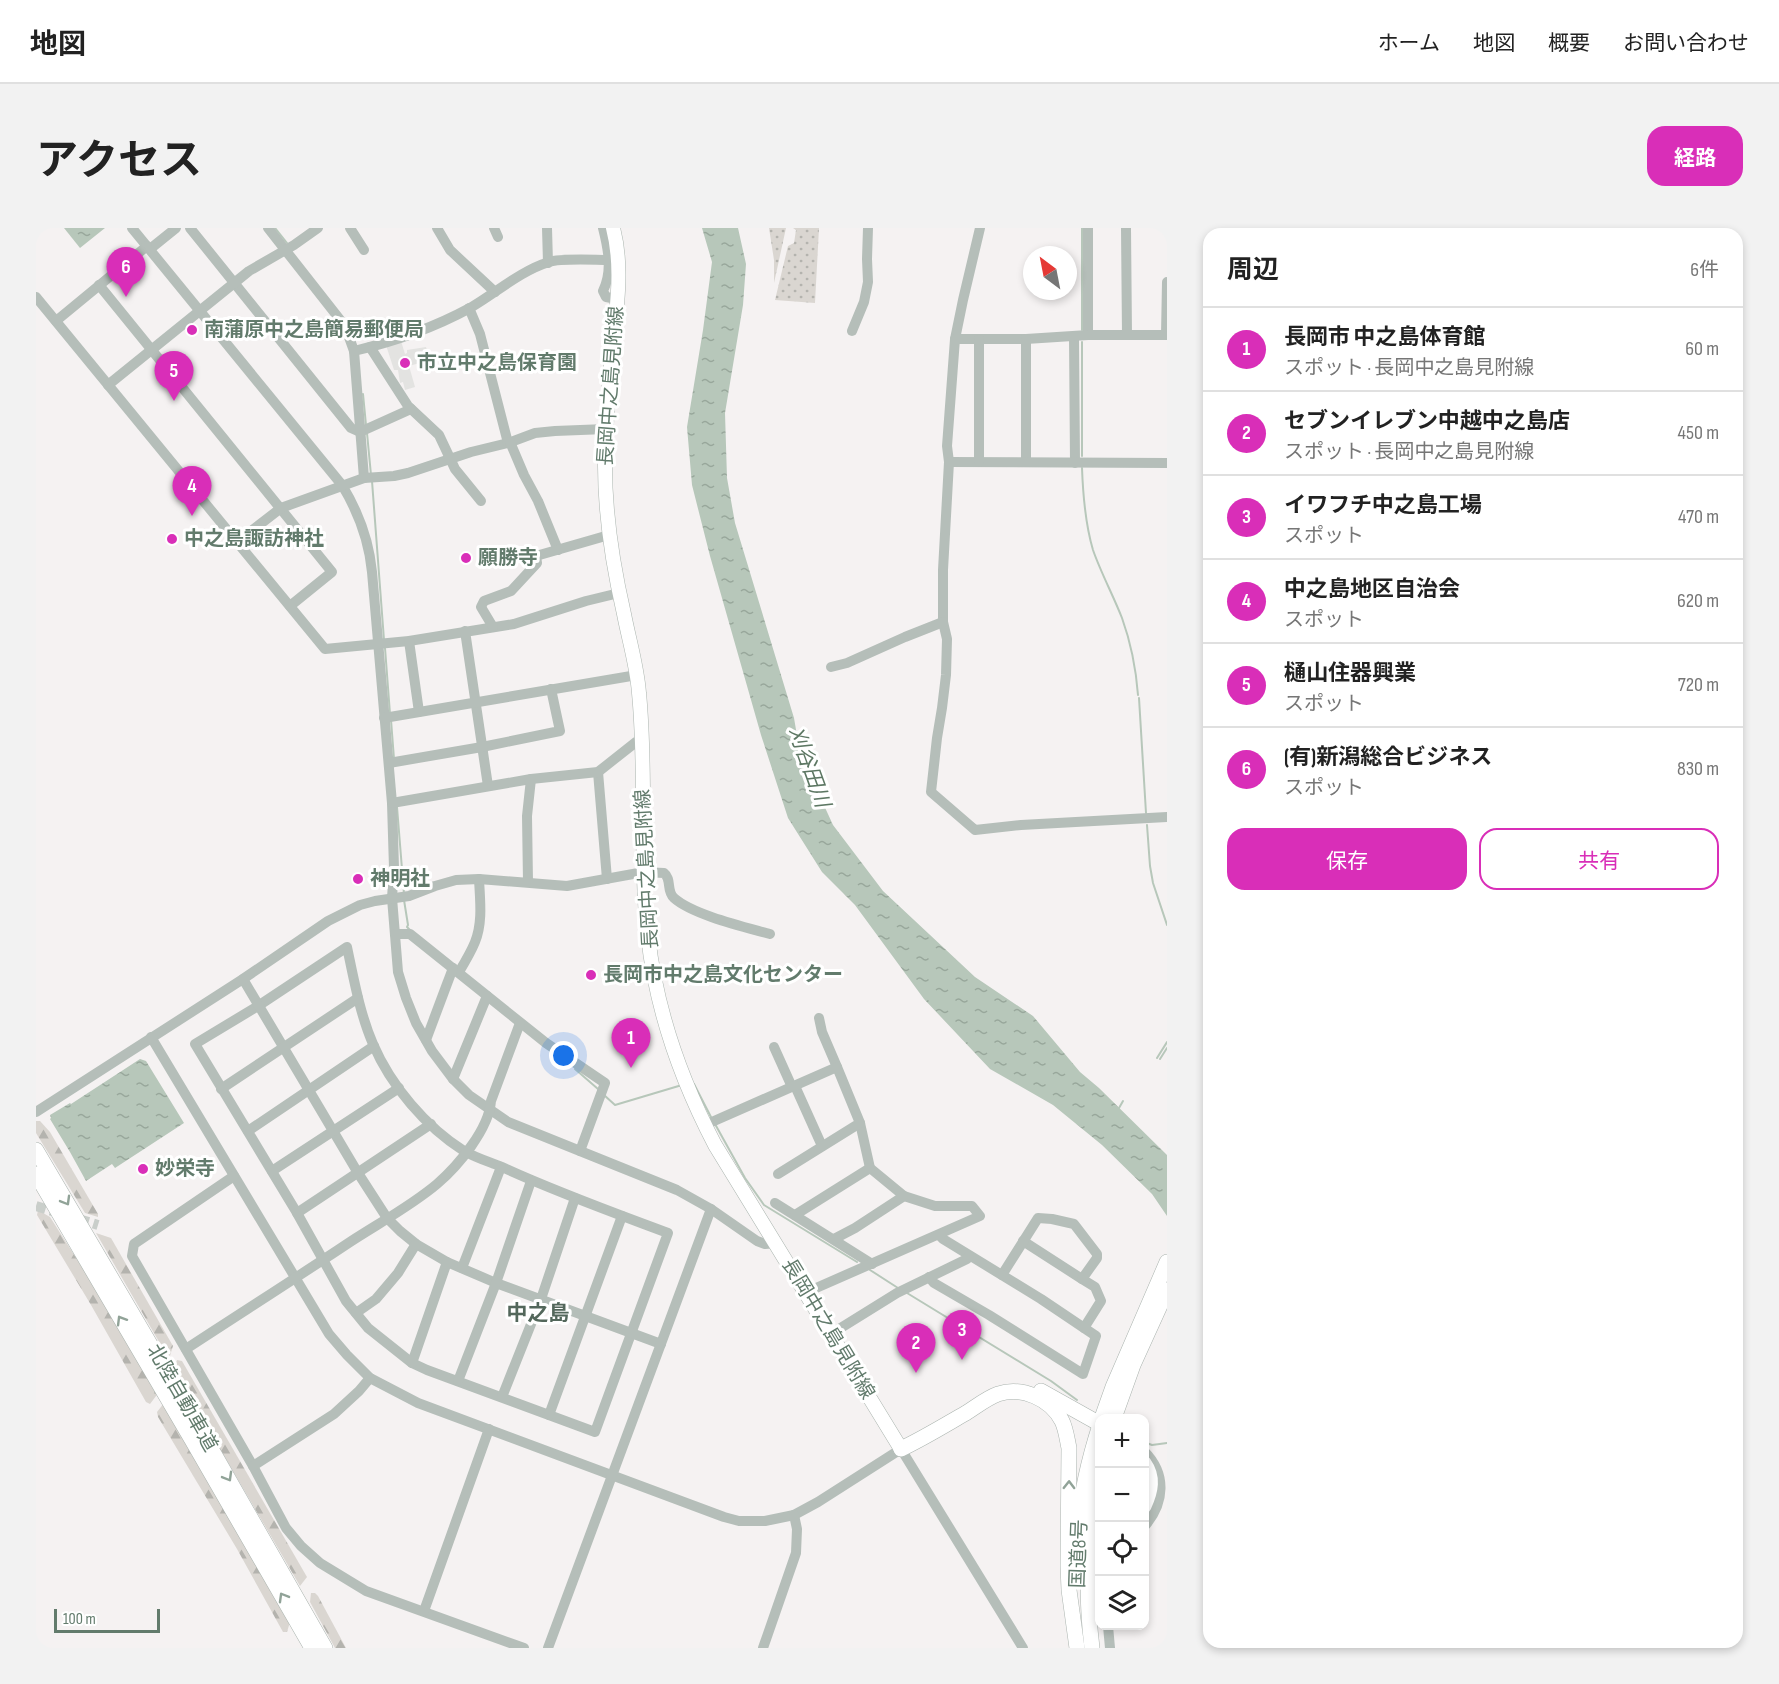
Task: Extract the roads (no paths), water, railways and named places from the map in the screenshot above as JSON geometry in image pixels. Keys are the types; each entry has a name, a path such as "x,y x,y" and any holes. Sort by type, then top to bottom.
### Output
{"highway":[{"name":"北陸自動車道","path":"36,1150 326,1648"},
{"name":"北陸自動車道","path":"36,1174 312,1648"},
{"name":"国道8号","path":"1107,1414 1133,1365 1167,1263"},
{"name":"国道8号","path":"1153,1308 1167,1290"},
{"path":"902,1449 919,1434 988,1393 1004,1387 1017,1385 1032,1387 1095,1418"},
{"path":"902,1449 1004,1392 1036,1396 1055,1411 1065,1429 1069,1448 1068,1566 1077,1648"},
{"name":"国道8号","path":"1082,1648 1077,1542 1084,1485 1095,1448"},
{"path":"1149,1474 1151,1487 1149,1492"},
{"name":"国道8号","path":"1092,1648 1087,1578 1095,1500"},
{"path":"1097,1576 1095,1623 1099,1648"}],"main road":[{"name":"長岡中之島見附線","path":"613,228 618,259 617,299 606,429 605,492 609,535 619,593 637,675 643,740 644,872 648,937 654,976 664,1018 683,1073 705,1125 902,1449"}],"street":[{"path":"132,228 342,485 359,516 370,554 389,763 394,868 392,898 400,983 416,1023 432,1051 453,1079 469,1095 508,1122 677,1191 711,1209 757,1241 777,1244"},
{"path":"56,321 99,285 176,228"},
{"path":"190,228 351,428 360,432 411,409"},
{"path":"268,228 345,326 354,351 364,477"},
{"path":"108,385 249,271 318,228"},
{"path":"350,228 364,250"},
{"path":"437,228 450,250 495,292"},
{"path":"547,228 548,263"},
{"path":"603,228 609,260 608,282 603,291 606,297 617,299"},
{"path":"852,331 864,302 868,282 868,228"},
{"path":"980,228 955,339 947,446 949,462 943,570 946,675 933,762 931,792 975,830 1167,817"},
{"path":"1088,228 1088,335"},
{"path":"1126,228 1127,335"},
{"path":"354,351 436,324 469,308 513,279 548,263 609,260"},
{"path":"955,339 1167,335 1167,282"},
{"path":"99,285 332,572 290,606"},
{"path":"36,297 325,649 409,641 514,624 619,593"},
{"path":"469,308 480,334 509,442 538,501 558,550"},
{"path":"1074,337 1075,463"},
{"path":"1026,339 1026,462"},
{"path":"979,340 979,462"},
{"path":"370,347 411,409 440,435 455,469 481,501"},
{"path":"237,542 281,508 364,477 408,473 535,433 606,429"},
{"path":"949,462 1167,463"},
{"path":"493,627 481,607 484,602 511,591 537,563 532,557 609,535"},
{"path":"831,667 848,663 943,622"},
{"path":"465,631 488,786"},
{"path":"409,641 419,712"},
{"path":"384,718 637,675"},
{"path":"389,763 560,731 551,689"},
{"path":"392,803 531,779 598,772 636,742 643,740"},
{"path":"598,772 607,879"},
{"path":"528,882 526,816 531,779"},
{"path":"36,1112 243,979 328,921 360,905 409,896 446,882 479,879 567,885 644,872 667,874 671,894 679,901 693,909 770,934"},
{"path":"426,1040 456,970 475,942 480,920 479,879"},
{"path":"395,934 410,934 546,1043 605,1083 580,1151"},
{"path":"347,947 358,998 374,1046 399,1088 431,1124 466,1153 531,1181 668,1233 595,1432 412,1363 368,1328 346,1301 297,1213 195,1044 258,1006 347,947"},
{"path":"243,979 358,1173 387,1218 400,1231 447,1263 661,1344"},
{"path":"453,1079 487,996"},
{"path":"222,1089 358,998"},
{"path":"807,1292 980,1215 972,1206 935,1206 904,1196 870,1168 860,1123 822,1032 819,1018"},
{"path":"186,1349 387,1218 436,1185 450,1172 466,1153 486,1120 520,1023"},
{"path":"151,1037 329,1334 370,1378 418,1403 739,1521 765,1521 794,1515 902,1449 1023,1648"},
{"path":"248,1131 374,1046"},
{"path":"774,1047 822,1146"},
{"path":"705,1125 837,1067"},
{"path":"272,1171 399,1088"},
{"path":"778,1174 860,1123"},
{"path":"297,1213 431,1124"},
{"path":"462,1268 501,1167"},
{"path":"795,1215 870,1168"},
{"path":"234,1176 134,1244 132,1256 253,1466 286,1528 320,1563 366,1591 524,1648"},
{"path":"458,1381 496,1283 531,1181"},
{"path":"834,1239 904,1196"},
{"path":"502,1397 541,1299 575,1198"},
{"path":"775,1203 872,1264"},
{"path":"548,1648 711,1209"},
{"path":"549,1415 622,1216"},
{"path":"1002,1275 1038,1218 1074,1224 1097,1254 1097,1258 1082,1279"},
{"path":"929,1277 934,1283 1083,1374 1096,1336 969,1256 939,1234"},
{"path":"1023,1241 1095,1287 1101,1300 1084,1328"},
{"path":"356,1313 376,1299 398,1273 416,1244"},
{"path":"831,1334 897,1293 969,1256"},
{"path":"412,1363 447,1263"},
{"path":"253,1466 334,1414 370,1378"},
{"path":"424,1611 489,1429"},
{"path":"1147,1522 1161,1497 1162,1486 1160,1473 1149,1458"},
{"path":"763,1648 796,1553 797,1529 794,1515"},
{"path":"1108,1630 1110,1648"}],"water":[{"path":"64,228 105,228 80,248"},
{"path":"702,228 738,228 746,264 743,305 725,413 727,478 735,523 794,718 800,753 833,825 883,891 975,977 1033,1016 1080,1072 1167,1155 1167,1216 1152,1194 1102,1145 1053,1105 990,1069 924,999 855,905 822,872 788,818 761,735 692,485 687,427 712,262"},
{"path":"140,1059 146,1061 184,1123 115,1168 112,1164 86,1181 50,1119 50,1115"}],"waterway":[{"path":"275,228 287,243"},
{"path":"1082,228 1082,330"},
{"path":"1082,342 1082,456"},
{"path":"363,394 366,425"},
{"path":"367,433 371,475"},
{"path":"1082,468 1090,540 1125,627 1133,656 1138,695"},
{"path":"372,481 384,640"},
{"path":"385,648 390,714"},
{"path":"1139,698 1146,813"},
{"path":"391,720 394,759"},
{"path":"397,807 404,894"},
{"path":"1147,825 1153,883 1167,925"},
{"path":"404,900 407,927 410,930"},
{"path":"1157,1058 1167,1042"},
{"path":"1160,1059 1167,1048"},
{"path":"575,1069 598,1089"},
{"path":"694,1084 712,1119"},
{"path":"604,1095 615,1105 682,1085"},
{"path":"1119,1108 1123,1101"},
{"path":"715,1124 745,1178 764,1205 857,1262"},
{"path":"870,1270 898,1288"},
{"path":"907,1293 1051,1381 1077,1400"},
{"path":"1149,1444 1167,1443"}],"tunnel":[{"path":"36,1206 98,1225"}],"place":[{"name":"(有)新潟総合ビジネス","path":"126,297"},
{"name":"南蒲原中之島簡易郵便局","path":"192,330"},
{"name":"市立中之島保育園","path":"405,363"},
{"name":"樋山住器興業","path":"174,401"},
{"name":"中之島地区自治会","path":"192,516"},
{"name":"中之島諏訪神社","path":"172,539"},
{"name":"願勝寺","path":"466,558"},
{"name":"神明社","path":"358,879"},
{"name":"長岡市中之島文化センター","path":"591,975"},
{"name":"長岡市 中之島体育館","path":"631,1068"},
{"name":"妙栄寺","path":"143,1169"},
{"name":"イワフチ中之島工場","path":"962,1360"},
{"name":"セブンイレブン中越中之島店","path":"916,1373"}],"district":[{"name":"中之島","path":"538,1313"}],"water label":[{"name":"刈谷田川","path":"809,767"}]}
